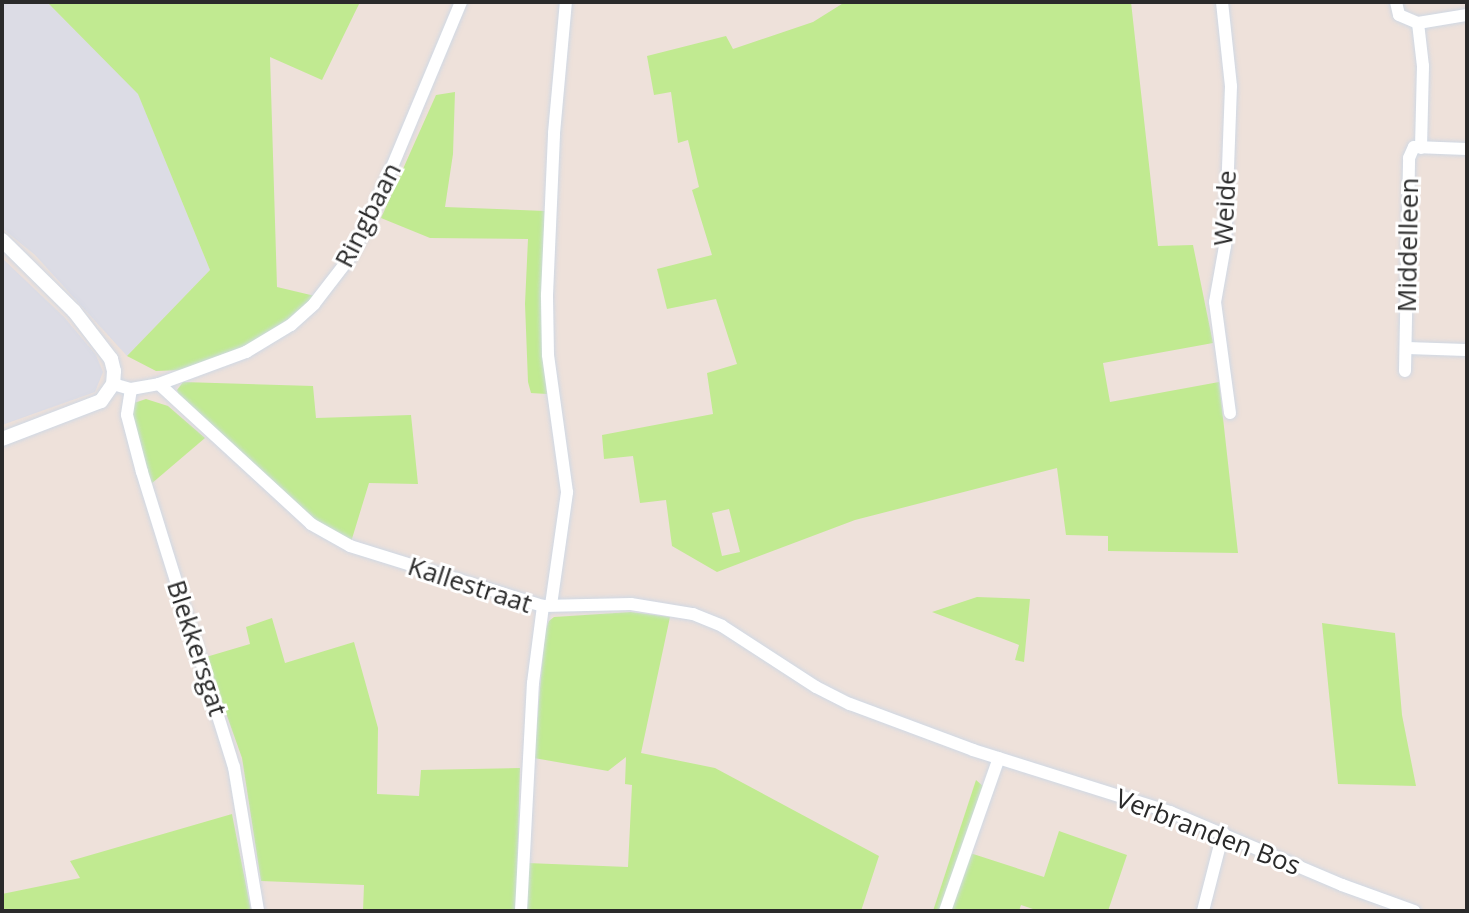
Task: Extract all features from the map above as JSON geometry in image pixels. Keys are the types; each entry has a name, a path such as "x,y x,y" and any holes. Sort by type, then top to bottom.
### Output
{"street":[{"name":"Ringbaan","path":"113,384 131,389 159,384 246,352 291,325 329,287 369,222 461,2"},
{"name":"Kallestraat","path":"521,911 533,683 567,492 548,355 547,295 554,133 566,2"},
{"name":"Weide","path":"1222,2 1231,86 1225,246 1215,302 1230,413"},
{"path":"1396,2 1399,15 1418,23 1467,15"},
{"path":"1418,23 1423,66 1421,148"},
{"name":"Middelleen","path":"1405,371 1409,158 1414,147 1467,149"},
{"path":"2,240 49,282 98,340 111,359 113,384 101,401 2,439"},
{"name":"Middelleen","path":"1406,348 1467,350"},
{"name":"Kallestraat","path":"159,384 284,502 330,537 547,606"},
{"name":"Blekkersgat","path":"131,389 127,415 142,472 231,755 258,911"},
{"name":"Verbranden Bos","path":"547,606 643,604 693,614 722,626 816,687 850,704 999,758 1170,812 1342,885 1414,911"},
{"path":"945,911 999,758"},
{"path":"1203,911 1223,833"}],"shaded area":[{"path":"2,2 47,2 138,93 210,270 127,356 35,255 2,228"},
{"path":"2,258 64,317 96,355 103,372 95,392 2,425"}],"green space":[{"path":"47,2 360,2 322,80 270,57 277,287 315,296 287,320 239,350 181,370 156,371 127,356 210,270 138,94"},
{"path":"845,2 1131,2 1158,246 1193,245 1213,343 1103,363 1110,402 1219,382 1238,553 1108,551 1108,536 1066,535 1057,468 855,520 717,572 672,546 666,500 640,503 633,456 604,459 602,435 713,414 707,373 737,364 716,299 667,309 657,269 712,255 692,190 699,187 688,140 678,143 671,92 654,95 647,56 726,36 733,49 813,22","holes":["729,509 740,552 722,556 712,513"]},
{"path":"455,92 453,154 445,207 545,211 541,304 547,394 531,393 528,382 525,304 528,239 430,238 381,218 436,95"},
{"path":"183,382 313,386 316,418 411,415 418,484 369,483 351,542 313,521 180,399 177,390"},
{"path":"146,399 168,406 205,438 151,484 128,411 134,403"},
{"path":"977,597 1030,599 1024,662 1015,660 1019,645 932,612"},
{"path":"631,612 670,617 641,753 715,768 879,856 861,911 527,911 527,863 628,867 632,785 625,784 626,757 608,771 534,758 545,631 549,621 554,617"},
{"path":"272,618 285,663 354,642 378,728 377,794 419,796 421,770 520,768 516,911 363,911 364,885 261,881 242,758 206,657 250,644 246,627"},
{"path":"1322,623 1395,633 1402,715 1416,786 1338,784"},
{"path":"976,780 984,787 942,911 933,911"},
{"path":"232,814 251,911 2,911 2,894 80,878 70,861"},
{"path":"1059,831 1127,855 1108,911 1039,911 1021,905 1019,911 951,911 970,853 1044,877"}]}
